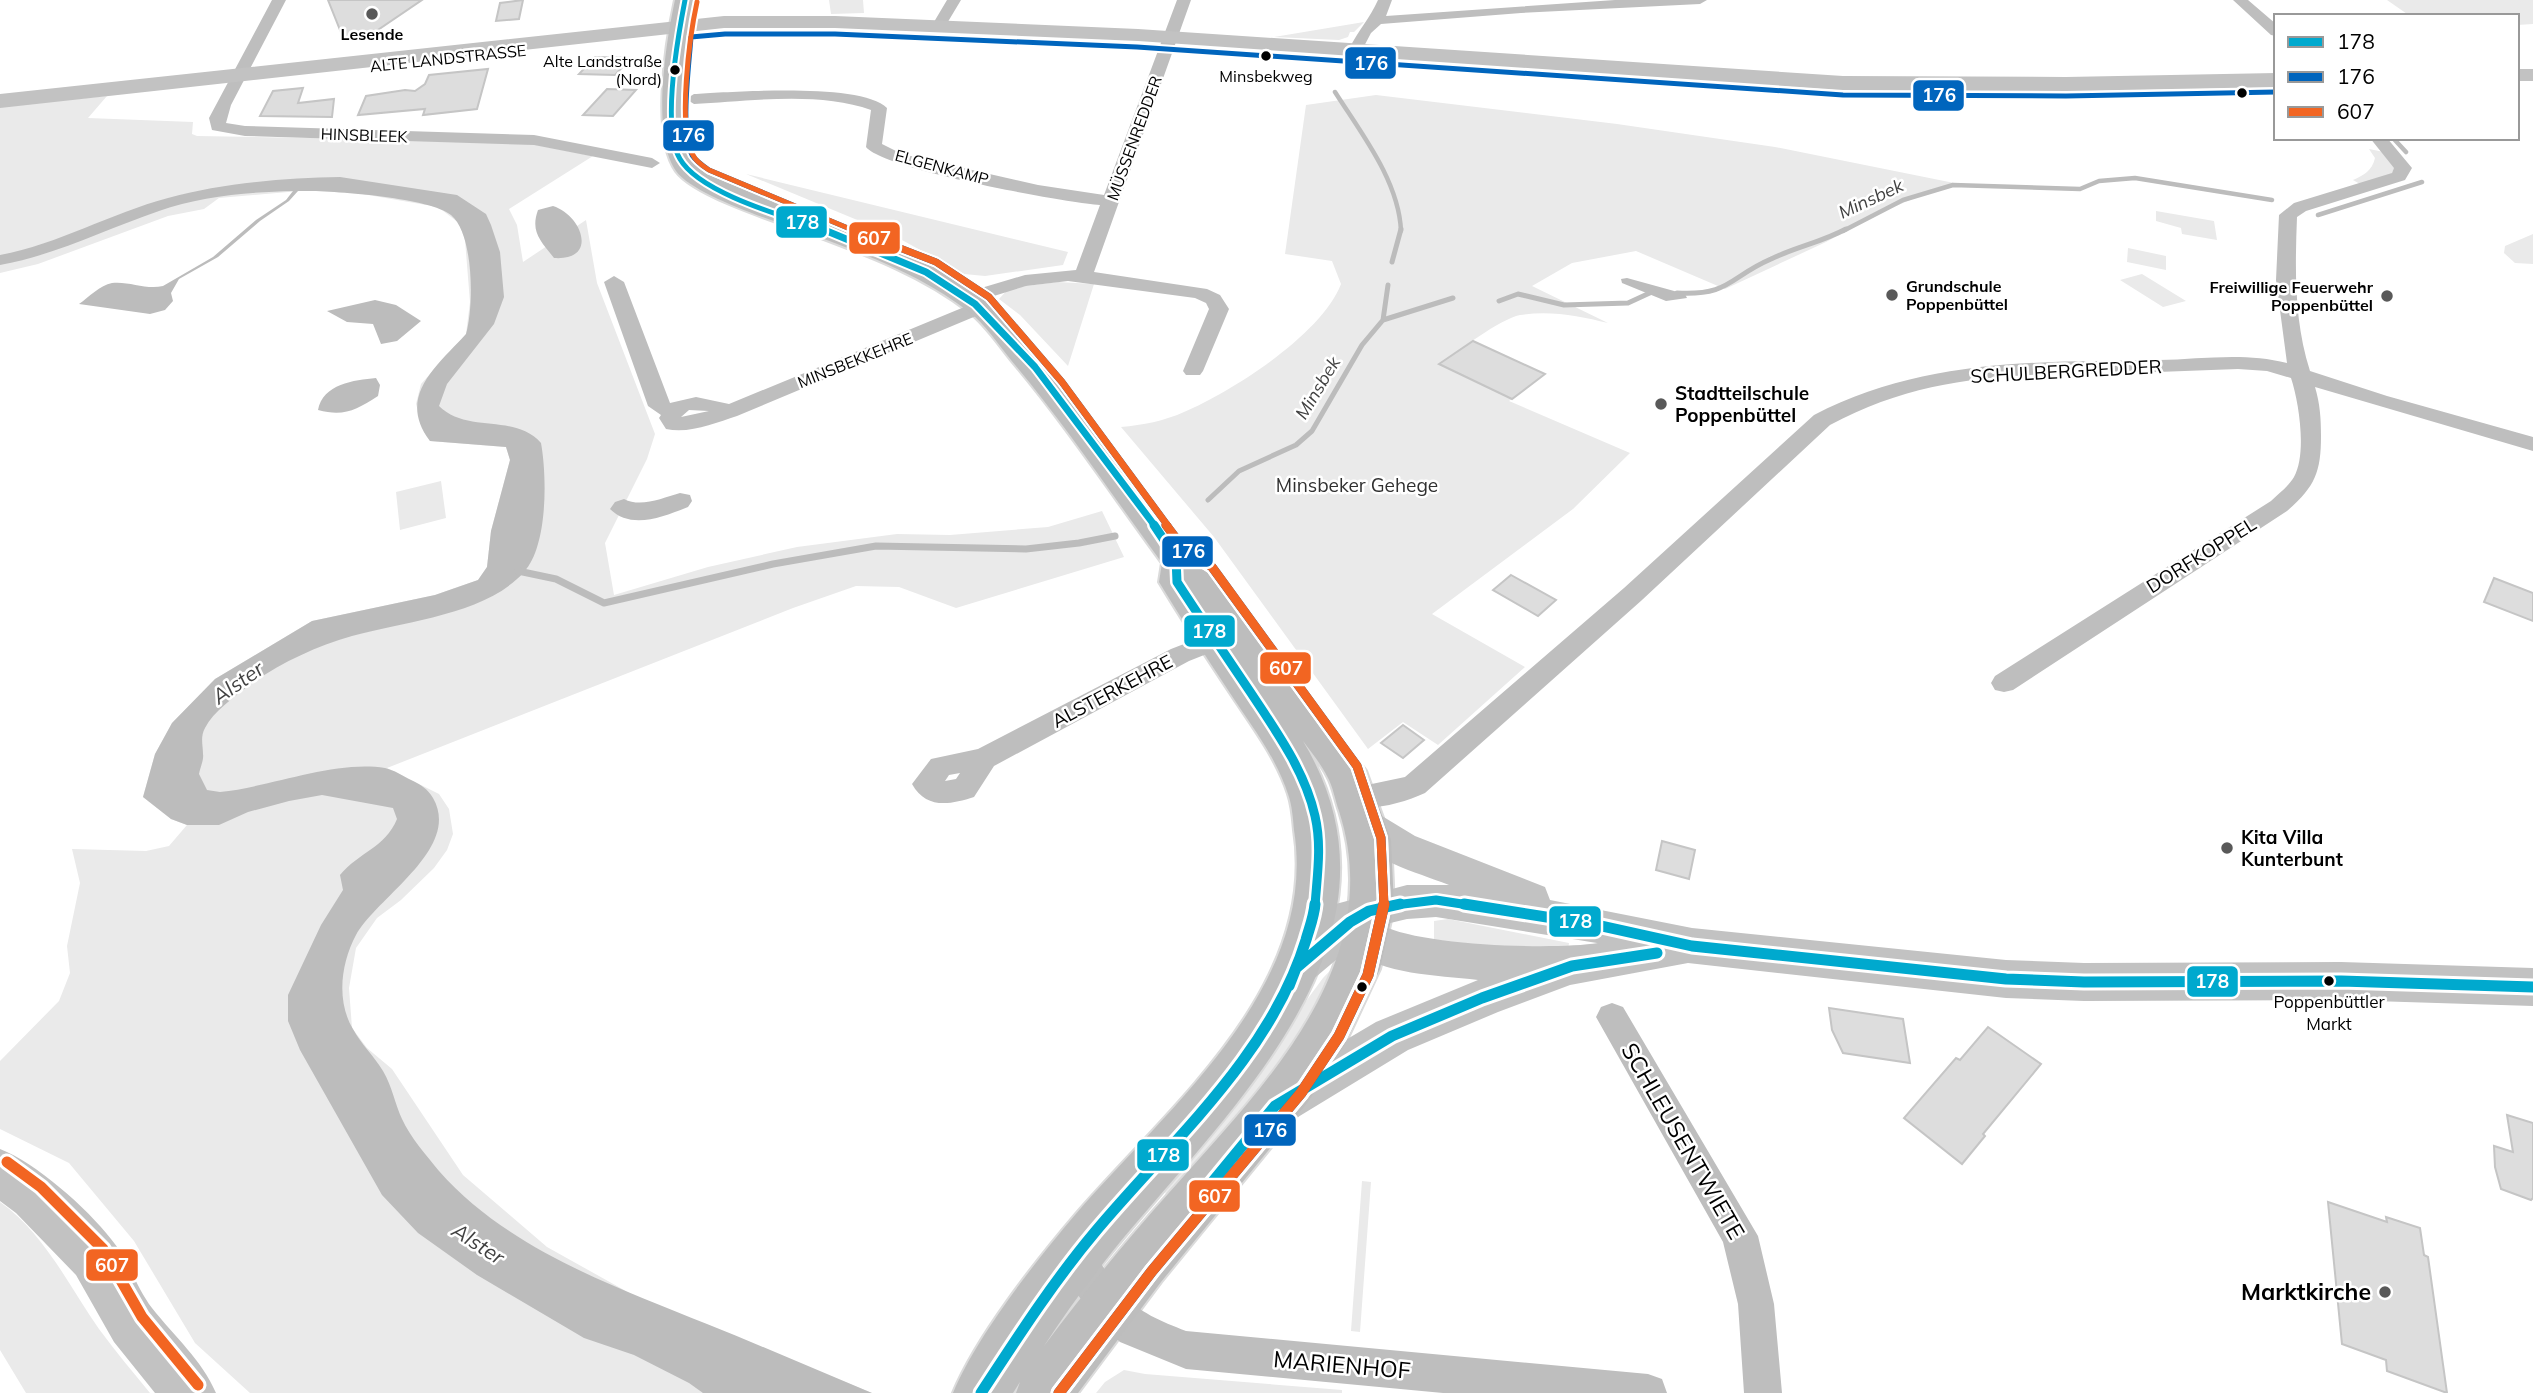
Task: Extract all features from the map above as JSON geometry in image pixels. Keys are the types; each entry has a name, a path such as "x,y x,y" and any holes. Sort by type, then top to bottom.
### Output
{"main road":[{"path":"685,0 700,150 709,163 722,173 780,203 816,227"},
{"path":"702,0 689,29 674,121 679,157 687,169 703,181 792,220 930,273 975,303 1052,389 1176,558 1177,582 1329,745 1363,812 1374,871 1362,923 1354,981 1334,1020 1310,1060 1275,1106 1108,1306 1044,1393"},
{"name":"ALTE LANDSTRASSE","path":"0,101 240,76 263,77 689,29 873,25 1171,37 1843,83 2066,84 2274,79"},
{"path":"983,1390 1074,1258 1232,1074 1273,1015 1296,968 1317,902 1321,874 1318,827 1310,797 1299,772 1229,635"},
{"path":"1363,812 1401,848 1597,925"},
{"path":"1321,874 1379,945 1409,954 1482,962 1572,966"},
{"path":"1296,968 1362,923 1407,902 1436,900 1597,925 1692,946 1914,971 2084,982 2342,981 2533,987"},
{"path":"1275,1106 1392,1036 1482,998 1572,966 1692,946"},
{"path":"0,1172 33,1196 94,1258 132,1324 189,1393"}],"street":[{"name":"HINSBLEEK","path":"279,0 217,118 217,126 221,129 534,140 652,163"},
{"path":"938,27 954,0"},
{"name":"MÜSSENREDDER","path":"1083,276 1184,0"},
{"path":"1356,49 1365,31 1377,20 1385,0"},
{"path":"1377,20 1700,0"},
{"path":"2240,0 2274,30"},
{"path":"2263,18 2269,12 2270,3"},
{"name":"ELGENKAMP","path":"694,99 765,96 863,101 879,108 879,121 872,143 884,152 925,165 1034,190 1110,201"},
{"name":"DORFKOPPEL","path":"2004,683 2045,659 2068,641 2294,493 2306,476 2310,464 2310,405 2293,350 2286,280 2288,215 2300,207 2399,176 2403,168 2380,140"},
{"path":"975,303 1036,278 1065,274 1200,293 1213,299 1219,309 1193,371"},
{"name":"MINSBEKKEHRE","path":"614,282 659,406 672,412 689,403 716,405 729,411 975,303"},
{"name":"SCHULBERGREDDER","path":"1363,812 1415,785 1633,594 1822,420 1865,398 1935,380 2006,370 2222,364 2278,367 2533,444"},
{"name":"ALSTERKEHRE","path":"984,759 1180,655 1229,635"},
{"name":"SCHLEUSENTWIETE","path":"1612,1017 1740,1236 1756,1304 1763,1393"},
{"name":"MARIENHOF","path":"1074,1258 1108,1306 1133,1329 1186,1350 1648,1393"}],"green space":[{"path":"829,0 863,0 864,13 831,14"},
{"path":"2387,0 2533,0 2533,24 2519,25 2519,14 2407,14"},
{"path":"1364,22 1354,32 1350,32 1348,37 1339,40 1274,37"},
{"name":"Minsbeker Gehege","path":"1376,95 1617,124 1775,147 1974,187 1941,187 1877,214 1826,242 1725,289 1636,251 1572,263 1532,286 1608,323 1554,313 1520,315 1491,329 1440,364 1512,399 1509,401 1630,453 1573,509 1432,614 1525,667 1438,745 1403,722 1368,749 1214,537 1121,427 1169,418 1227,390 1296,341 1331,303 1341,284 1332,261 1285,254 1306,105"},
{"path":"107,96 88,118 193,122 192,134 197,136 521,142 593,156 509,209 517,225 523,262 586,220 597,283 655,434 647,459 605,543 614,595 708,567 797,547 897,534 950,535 1048,527 1102,511 1124,557 956,608 899,587 856,586 793,608 387,768 439,794 449,809 453,834 447,850 434,868 401,900 377,918 356,948 349,988 352,1028 367,1048 392,1069 463,1175 547,1247 633,1295 872,1393 250,1393 195,1343 134,1241 69,1163 0,1129 0,1061 59,1001 70,973 67,946 80,883 72,849 146,851 169,846 187,825 171,819 143,797 155,754 172,723 215,679 312,621 435,595 478,580 487,567 491,531 510,460 506,447 430,441 424,432 416,404 421,384 466,334 470,302 465,240 459,223 438,207 339,190 219,198 204,209 168,216 38,264 0,273 0,106"},
{"path":"2369,149 2384,152 2395,167 2391,175 2360,184 2353,180 2367,172 2375,158"},
{"path":"746,174 1068,252 1063,265 985,276 964,274 891,234"},
{"path":"2156,211 2214,221 2217,240 2182,234 2181,228 2156,221"},
{"path":"2533,234 2533,264 2515,263 2504,253 2505,246"},
{"path":"2128,248 2166,256 2166,270 2127,262"},
{"path":"2142,274 2186,301 2163,307 2120,280"},
{"path":"1058,282 1094,284 1068,366 1020,315 999,299 1009,288"},
{"path":"441,481 446,518 400,530 396,492"},
{"path":"1448,919 1569,943 1568,950 1434,949 1434,921"},
{"path":"1340,960 1311,1031 1172,1199 1165,1193 1323,978"},
{"path":"1362,1181 1371,1182 1360,1332 1351,1331"},
{"path":"0,1202 43,1244 99,1329 150,1393 26,1393 0,1350"},
{"path":"1124,1370 1342,1390 1342,1393 1096,1393 1105,1382"}],"water":[{"name":"Alster","path":"340,177 457,195 486,214 500,252 504,297 494,324 447,384 439,406 463,419 518,428 541,443 545,491 538,546 524,572 488,598 443,614 338,640 297,657 247,687 213,716 205,728 199,774 207,790 220,792 324,771 385,768 426,789 433,798 439,817 436,835 427,853 413,871 356,935 342,982 348,1018 356,1034 383,1071 409,1133 439,1171 466,1198 529,1244 635,1295 872,1393 703,1393 634,1355 584,1338 477,1275 418,1233 382,1195 300,1050 288,1021 288,995 321,925 343,890 340,875 386,837 397,819 393,808 322,795 248,812 219,825 187,825 171,819 143,797 155,754 172,723 215,679 312,621 435,595 478,580 487,567 491,531 510,460 506,447 430,441 421,425 417,410 424,383 466,334 471,289 464,238 459,224 451,215 422,204 354,193 298,191 218,257 179,279 171,293 173,301 165,310 150,314 79,304 112,283 163,286 213,257 256,220 286,200 293,191 208,198 159,211 21,261 0,265 0,255 43,244 147,204 189,193 253,182"},
{"path":"553,206 572,218 581,236 581,245 577,252 568,257 554,258 536,230 538,210"},
{"path":"1627,278 1685,294 1687,298 1666,301 1622,283 1621,279"},
{"path":"375,300 396,305 421,321 397,341 381,344 373,324 347,322 327,311"},
{"path":"376,378 380,385 378,396 363,405 350,411 335,413 318,410 326,394 333,389 349,382"},
{"path":"680,493 690,495 692,501 688,507 658,518 628,519 610,509 615,502 624,499 637,503"}],"building":[{"path":"328,0 422,0 366,38 344,40"},
{"path":"523,0 519,19 496,21 500,3"},
{"path":"595,57 631,58 615,75 579,74"},
{"path":"488,69 477,109 423,115 425,109 358,115 366,96 415,91 425,84 429,75"},
{"path":"303,88 298,103 334,99 332,117 260,116 273,91"},
{"path":"607,89 636,90 613,116 583,115"},
{"path":"1473,341 1545,374 1512,399 1439,364"},
{"path":"1511,575 1556,600 1538,616 1493,590"},
{"path":"2494,578 2533,593 2533,621 2484,602"},
{"path":"1403,725 1424,740 1403,758 1381,743"},
{"path":"1662,841 1695,850 1689,879 1656,870"},
{"path":"1829,1008 1903,1019 1910,1063 1843,1053 1832,1030"},
{"path":"1988,1027 2041,1064 1983,1134 1985,1136 1962,1164 1904,1118 1956,1058 1960,1060"},
{"path":"2507,1115 2533,1123 2531,1200 2501,1189 2495,1167 2494,1146 2513,1152"},
{"name":"Marktkirche","path":"2328,1202 2387,1222 2386,1217 2420,1228 2424,1255 2428,1257 2447,1393 2387,1371 2386,1360 2342,1344"}],"waterway":[{"path":"1335,92 1386,176 1399,212 1401,230"},
{"path":"2395,140 2406,152"},
{"name":"Minsbek","path":"1843,231 1903,200 1953,185 2080,189 2099,181 2135,178 2272,200"},
{"path":"2318,215 2422,182"},
{"name":"Minsbek","path":"1677,293 1695,293 1719,288 1771,259 1846,229"},
{"path":"1392,262 1401,230"},
{"path":"1383,320 1388,285"},
{"name":"Minsbek","path":"1499,301 1518,294 1564,305 1628,303 1654,291"},
{"name":"Minsbek","path":"1383,320 1453,298"},
{"name":"Minsbek","path":"1208,500 1239,471 1296,445 1312,431 1362,345 1383,320"},
{"path":"518,571 556,579 604,603 773,564 876,546 1026,549 1115,536"}],"transit line":[{"name":"178","path":"685,0 672,103 679,158 689,170 725,193 869,247 926,272 975,304 996,324 1035,367 1164,538 1176,558 1177,582 1287,750 1302,778 1316,820 1319,856 1314,912 1298,965 1274,1014 1242,1061 1206,1106 1079,1252 981,1393"},
{"name":"607","path":"697,2 690,36 686,120 691,153 696,160 709,170 796,208 936,262 989,297 1062,382 1184,549 1212,567 1357,766 1381,838 1384,908 1368,975 1339,1036 1301,1093 1152,1271 1059,1393"},
{"name":"176","path":"1059,1393 1152,1271 1301,1093 1339,1036 1368,975 1384,908 1381,838 1357,766 1212,567 1184,549 1062,382 989,297 936,262 796,208 709,170 696,160 691,153 686,120 691,37 725,34 835,34 1137,47 1843,95 2066,96 2274,92"},
{"name":"178","path":"1289,986 1296,968 1350,922 1369,911 1387,906 1436,900 1597,925 1692,946 2006,979 2084,982 2341,981 2533,987"},
{"name":"178","path":"1210,1185 1275,1106 1392,1036 1482,998 1572,966 1657,953"},
{"name":"607","path":"7,1162 41,1187 103,1249 142,1317 198,1385"}],"place":[{"name":"Lesende","path":"372,14"},
{"name":"Minsbekweg","path":"1266,56"},
{"name":"Alte Landstraße (Nord)","path":"675,70"},
{"name":"Grundschule Poppenbüttel","path":"1892,295"},
{"name":"Freiwillige Feuerwehr Poppenbüttel","path":"2387,296"},
{"name":"Stadtteilschule Poppenbüttel","path":"1661,404"},
{"name":"Kita Villa Kunterbunt","path":"2227,848"},
{"name":"Poppenbüttler Markt","path":"2329,981"},
{"name":"Marktkirche","path":"2385,1292"}]}
